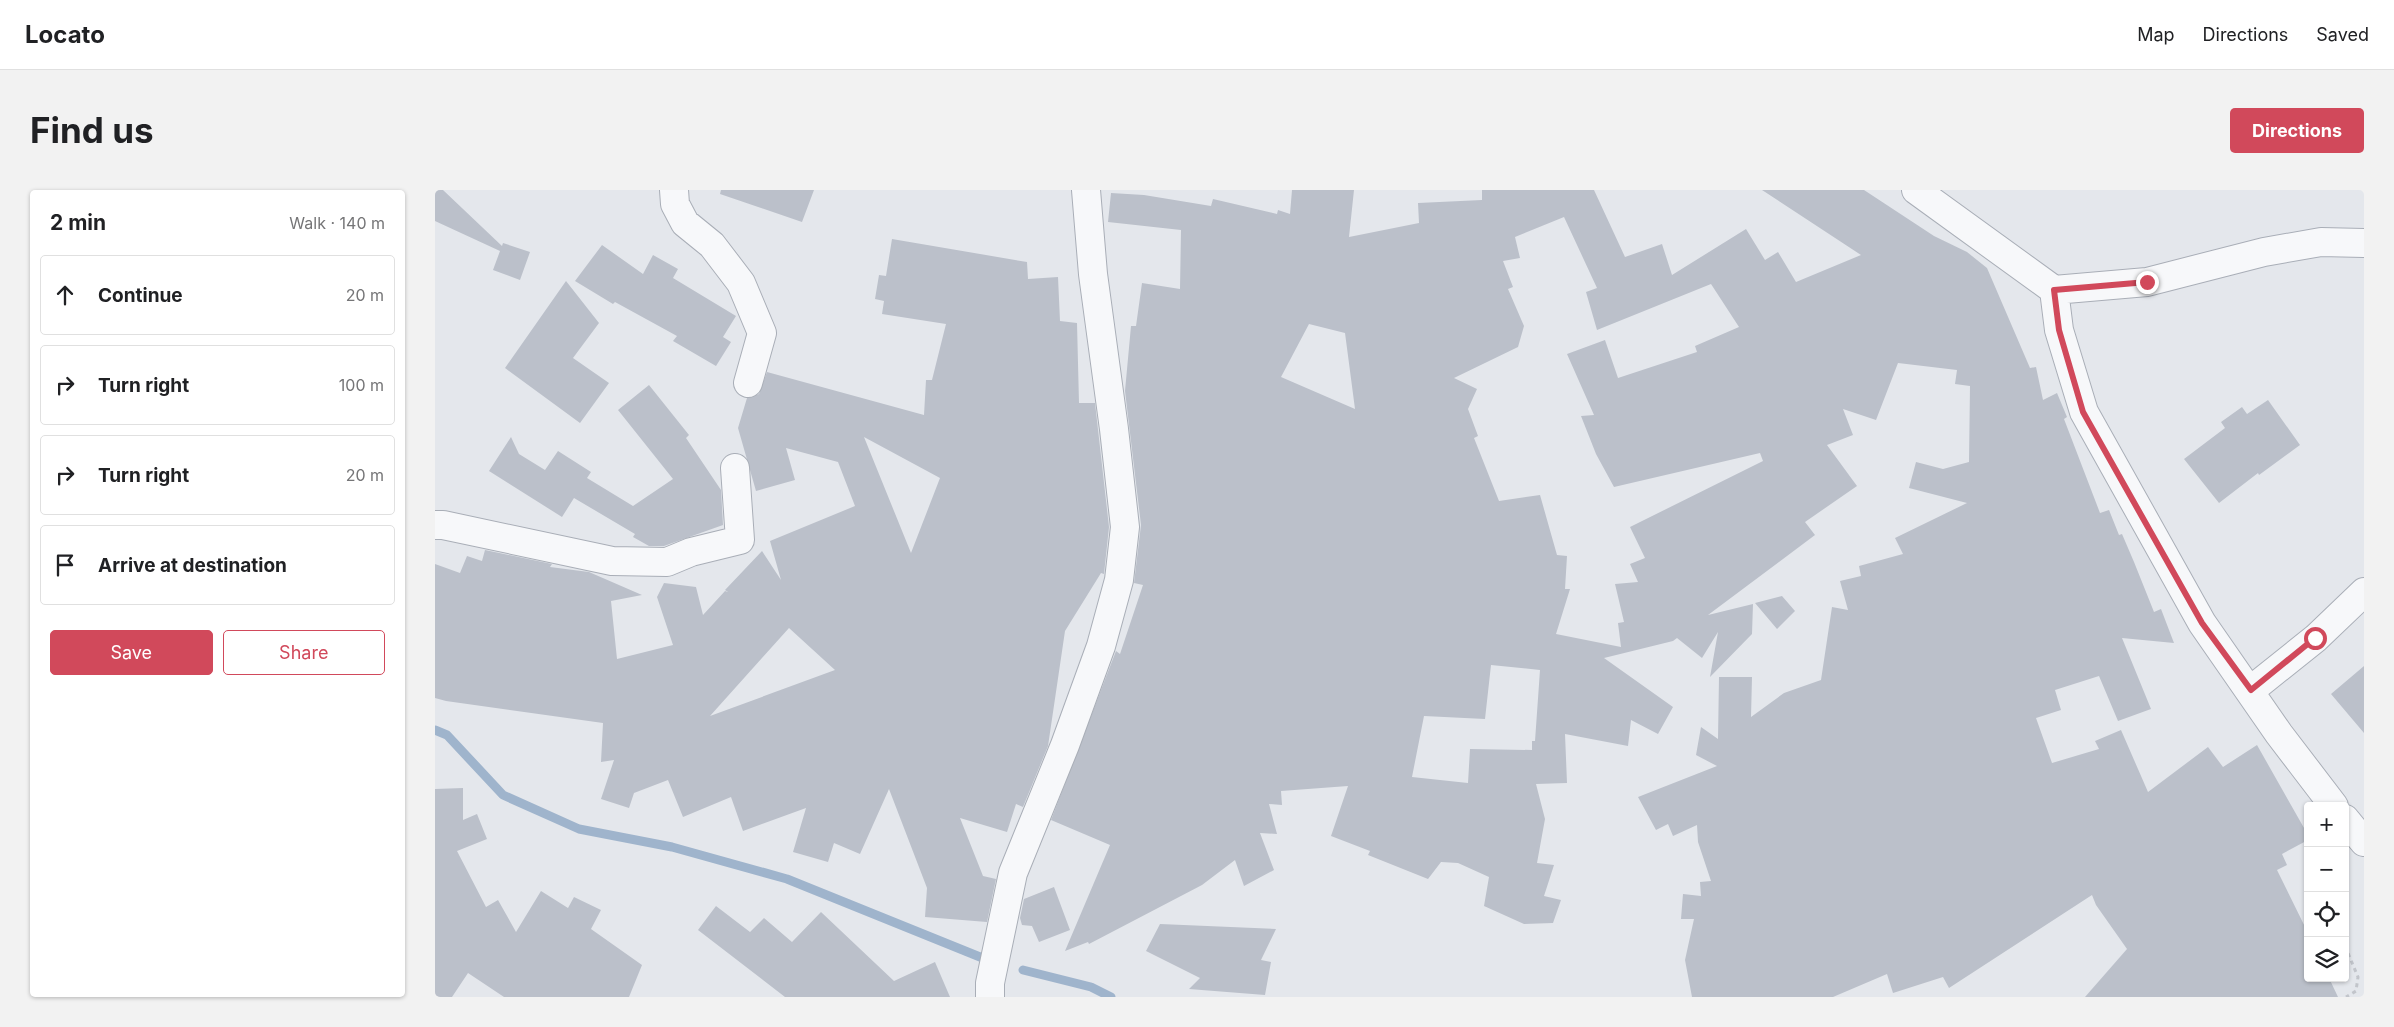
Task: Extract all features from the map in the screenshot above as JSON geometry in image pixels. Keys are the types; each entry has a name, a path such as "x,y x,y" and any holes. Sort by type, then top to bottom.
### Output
{"street":[{"path":"674,190 675,204 685,223 712,245 741,283 762,333 748,383"},
{"path":"991,997 990,983 1013,873 1065,745 1101,646 1119,580 1125,527 1093,274 1087,190"},
{"path":"1916,190 2054,290 2147,282 2264,252 2321,242 2364,243"},
{"path":"2054,290 2059,330 2083,412 2202,623 2251,690 2279,734 2331,802"},
{"path":"435,525 443,525 612,561 667,562 691,552 740,540 735,468"},
{"path":"2251,690 2315,638 2364,592"},
{"path":"2349,824 2364,842"}],"path":[{"path":"2346,997 2356,991 2358,977 2349,956"}],"building":[{"path":"435,190 443,190 502,246 503,243 530,252 520,280 493,270 500,251 435,221"},
{"path":"721,190 814,190 802,222 720,194"},
{"path":"1292,190 1354,190 1349,237 1419,223 1418,203 1482,200 1482,190 1594,190 1625,257 1662,244 1672,275 1746,229 1765,260 1778,252 1796,282 1861,255 1762,190 1864,190 1934,236 1967,252 1987,268 2030,368 2036,367 2043,400 2057,393 2067,417 2064,419 2100,513 2109,510 2119,535 2122,534 2154,612 2161,609 2174,643 2122,638 2151,709 2118,721 2099,676 2055,690 2061,710 2036,718 2052,763 2099,749 2095,741 2121,730 2148,792 2208,747 2223,767 2257,745 2304,828 2304,842 2282,854 2287,865 2277,870 2304,925 2304,982 2331,982 2338,997 2085,997 2127,949 2096,905 2092,895 1949,988 1943,977 1893,993 1887,974 1833,997 1692,997 1685,960 1694,919 1681,919 1683,894 1701,896 1700,882 1711,881 1698,842 1697,825 1673,836 1668,824 1656,830 1638,797 1717,766 1696,755 1701,727 1718,739 1719,677 1752,677 1751,717 1784,693 1821,680 1832,607 1848,610 1840,581 1861,576 1859,566 1903,554 1895,538 1967,503 1909,488 1916,462 1943,469 1969,462 1970,386 1955,384 1957,370 1898,363 1876,420 1843,409 1853,435 1827,445 1857,486 1805,522 1815,535 1708,615 1753,604 1752,634 1710,677 1718,632 1702,658 1677,638 1673,641 1604,658 1673,707 1658,734 1631,720 1628,746 1565,734 1567,783 1536,784 1545,819 1537,863 1554,865 1544,896 1561,900 1553,923 1524,924 1484,906 1489,877 1458,863 1441,862 1428,879 1368,855 1370,851 1331,836 1348,786 1281,791 1282,805 1269,804 1277,834 1260,833 1274,870 1244,886 1235,860 1202,885 1089,944 1088,942 1065,951 1110,845 1051,820 1116,651 1120,654 1143,585 1134,583 1141,525 1125,391 1131,326 1136,326 1142,283 1180,289 1181,230 1108,222 1111,193 1144,195 1211,206 1213,199 1277,214 1278,210 1290,214","holes":["1564,217 1597,288 1586,292 1597,330 1711,284 1739,327 1695,346 1697,352 1618,378 1605,340 1567,354 1594,415 1581,416 1596,454 1614,487 1760,453 1763,461 1630,527 1645,558 1630,564 1638,582 1615,584 1624,622 1618,623 1621,647 1556,634 1570,589 1565,589 1567,556 1557,555 1540,495 1499,501 1474,438 1478,436 1468,409 1477,389 1454,378 1518,347 1524,326 1508,289 1513,287 1503,261 1520,258 1515,237","1309,324 1345,333 1355,409 1281,377","1491,665 1540,670 1535,741 1532,741 1532,750 1470,749 1468,783 1412,777 1424,716 1485,719"]},
{"path":"892,239 1027,262 1028,279 1058,277 1060,321 1077,323 1079,403 1095,403 1109,527 1104,574 1101,573 1065,631 1048,746 1023,807 1016,804 1007,832 960,818 983,876 996,879 987,922 925,917 927,888 889,789 860,854 834,843 828,862 793,852 806,808 743,831 731,797 683,817 668,780 634,793 629,808 601,799 614,760 601,762 603,723 435,698 435,564 460,573 467,556 482,561 485,550 552,564 550,567 589,572 642,595 611,601 617,659 673,645 657,597 664,583 696,587 703,615 725,591 728,592 725,590 762,551 781,580 770,541 855,506 838,462 786,448 795,480 756,491 738,428 747,398 759,394 767,372 924,415 926,380 932,380 946,324 882,314 884,301 875,299 879,275 886,276","holes":["864,437 940,478 911,553","789,628 835,670 710,716"]},
{"path":"602,245 643,274 653,255 678,269 673,278 736,316 723,337 731,342 716,366 673,341 677,336 615,302 613,304 575,281"},
{"path":"566,281 599,323 573,358 609,383 580,423 505,368"},
{"path":"649,385 689,435 686,438 721,490 723,525 664,546 649,546 633,537 635,534 574,498 562,517 489,471 511,437 519,454 545,470 558,451 591,472 587,478 633,506 673,479 618,410"},
{"path":"2268,400 2300,445 2259,475 2258,473 2219,503 2184,459 2225,428 2221,422 2242,407 2247,414"},
{"path":"1782,596 1795,611 1777,629 1755,603"},
{"path":"2364,666 2364,733 2331,694"},
{"path":"463,788 463,820 477,814 487,839 457,851 486,907 498,900 516,932 541,891 568,908 574,897 601,910 591,929 642,965 629,997 504,997 468,973 452,997 435,997 435,789"},
{"path":"1054,887 1070,930 1039,942 1032,926 1022,925 1020,918 1024,899"},
{"path":"716,906 750,932 764,918 792,942 821,912 894,981 935,962 950,997 785,997 698,930"},
{"path":"1160,924 1276,929 1261,960 1271,962 1265,995 1189,989 1200,978 1146,951"}],"waterway":[{"path":"435,730 447,735 503,795 579,829 672,847 787,879 985,959"},
{"path":"1023,970 1091,987 1111,997"}],"route":[{"path":"2147,282 2054,290 2059,330 2083,412 2202,623 2251,690 2315,638"}]}
